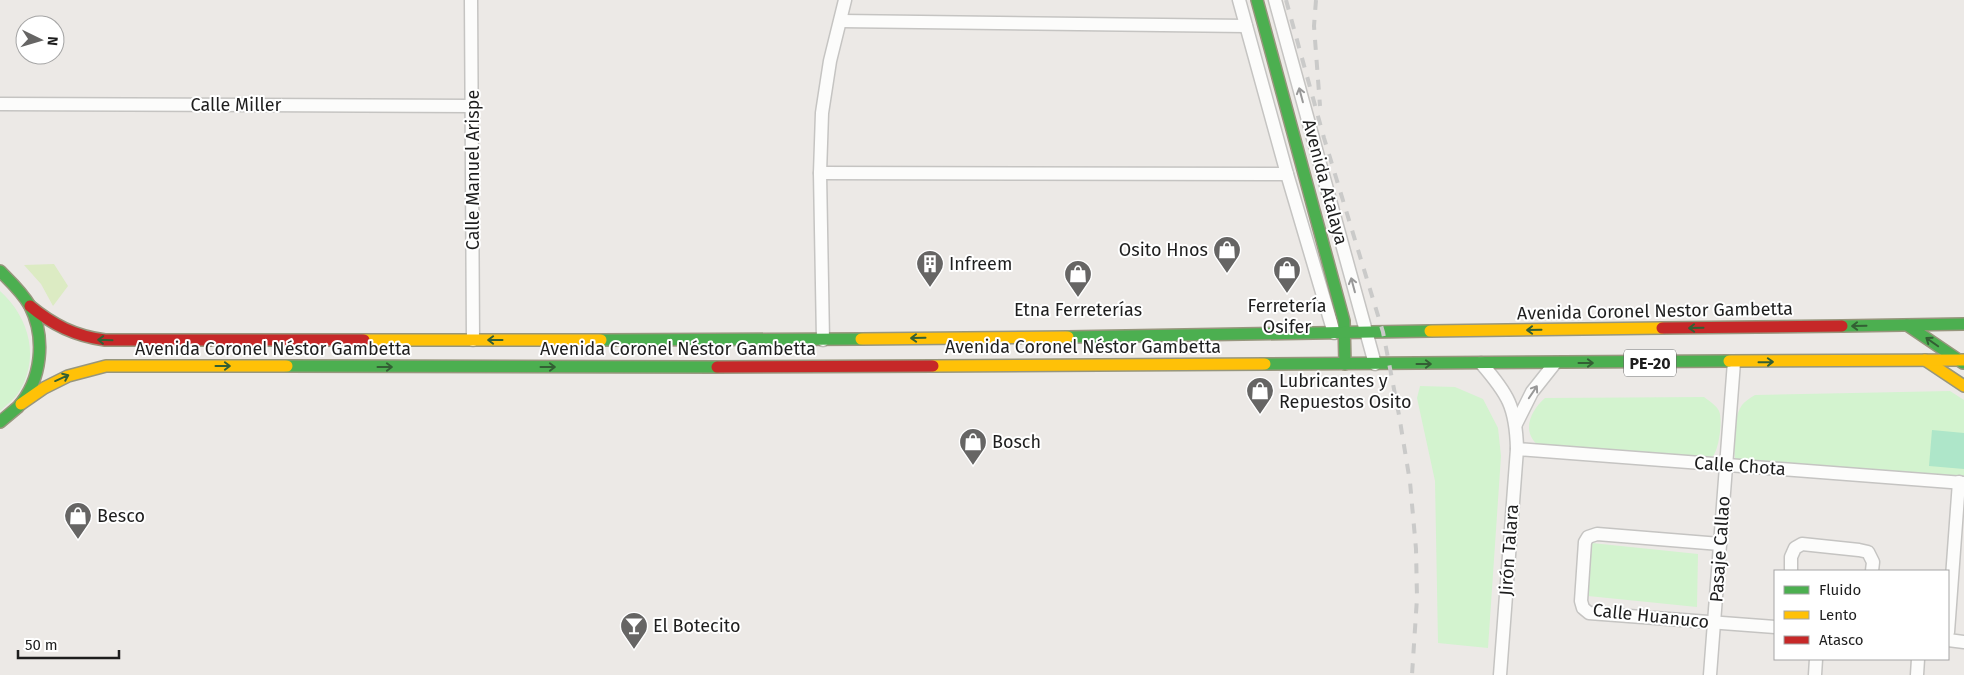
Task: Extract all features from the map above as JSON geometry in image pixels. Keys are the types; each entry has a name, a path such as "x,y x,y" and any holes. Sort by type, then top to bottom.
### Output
{"main road":[{"name":"Avenida Atalaya","path":"1258,0 1346,364"},
{"path":"0,271 18,288 30,306 40,336 41,351 38,370 32,388 21,404 1,423"},
{"name":"Avenida Coronel Néstor Gambetta","path":"30,306 63,330 77,336 98,340 823,340 1340,333"},
{"name":"Avenida Coronel Nestor Gambetta","path":"1340,333 1964,324"},
{"path":"1908,325 1962,361"},
{"path":"1925,360 1964,386"},
{"name":"PE-20","path":"1346,364 1962,361"},
{"name":"Avenida Coronel Néstor Gambetta","path":"21,404 40,390 73,373 97,367 121,365 660,367 1346,364"}],"street":[{"name":"Calle Manuel Arispe","path":"471,0 473,340"},
{"path":"823,340 820,173 822,113 830,61 845,0"},
{"name":"Avenida Atalaya","path":"1239,0 1287,174 1340,333"},
{"name":"Avenida Atalaya","path":"1275,0 1375,364"},
{"path":"841,21 1246,26"},
{"name":"Calle Miller","path":"0,104 472,106"},
{"path":"820,173 1287,174"},
{"name":"Pasaje Callao","path":"1710,675 1734,362"},
{"name":"Jirón Talara","path":"1481,363 1504,392 1512,407 1516,424 1517,448 1500,675"},
{"name":"Jirón Talara","path":"1516,424 1532,392 1555,363"},
{"name":"Calle Chota","path":"1517,448 1962,483"},
{"path":"1949,621 1962,483"},
{"name":"Calle Huanuco","path":"1720,544 1597,534 1588,536 1585,542 1581,601 1583,608 1589,613 1774,627"},
{"path":"1791,570 1795,548 1802,544 1868,552 1873,562 1872,570"},
{"path":"1949,640 1964,642"},
{"path":"1815,675 1816,660"},
{"path":"1917,675 1918,660"}],"green space":[{"path":"54,264 68,286 53,306 41,284 24,265"},
{"path":"0,291 19,314 29,340 30,354 29,368 24,382 17,395 0,411"},
{"path":"1420,386 1455,387 1483,399 1498,428 1501,456 1488,648 1438,643 1435,481 1417,398"},
{"path":"1950,391 1964,400 1964,476 1741,462 1735,458 1735,424 1739,410 1743,404 1755,395"},
{"path":"1704,397 1716,407 1720,415 1717,449 1712,457 1538,445 1530,433 1529,427 1532,414 1545,398"},
{"path":"1932,430 1964,433 1964,469 1929,466"},
{"path":"1592,543 1698,554 1697,607 1588,596"}],"railway":[{"path":"1286,0 1324,138 1383,332 1399,415 1410,482 1416,549 1417,598 1412,675"},
{"path":"1316,0 1314,26 1320,106"}],"traffic: fast":[{"path":"1257,0 1344,321 1345,364"},
{"path":"0,271 20,292 30,306 35,318 40,345 37,372 26,396 18,407 0,422"},
{"path":"1842,326 1964,324"},
{"path":"1907,325 1963,363"},
{"path":"1068,337 1430,331"},
{"path":"601,340 861,339"},
{"path":"1265,364 1729,361"},
{"path":"287,366 717,367"}],"traffic: slow":[{"path":"1430,331 1662,328"},
{"path":"861,339 1068,337"},
{"path":"364,340 601,340"},
{"path":"1925,360 1964,386"},
{"path":"1729,361 1964,360"},
{"path":"933,366 1265,364"},
{"path":"21,404 44,388 68,376 106,366 287,366"}],"traffic: jam":[{"path":"30,306 47,319 65,329 84,336 105,340 364,340"},
{"path":"1662,328 1842,326"},
{"path":"717,367 933,366"}],"place":[{"name":"Osito Hnos","path":"1227,274"},
{"name":"Infreem","path":"930,288"},
{"name":"Ferretería Osifer","path":"1287,294"},
{"name":"Etna Ferreterías","path":"1078,298"},
{"name":"Lubricantes y Repuestos Osito","path":"1260,415"},
{"name":"Bosch","path":"973,466"},
{"name":"Besco","path":"78,540"},
{"name":"El Botecito","path":"634,650"}]}
